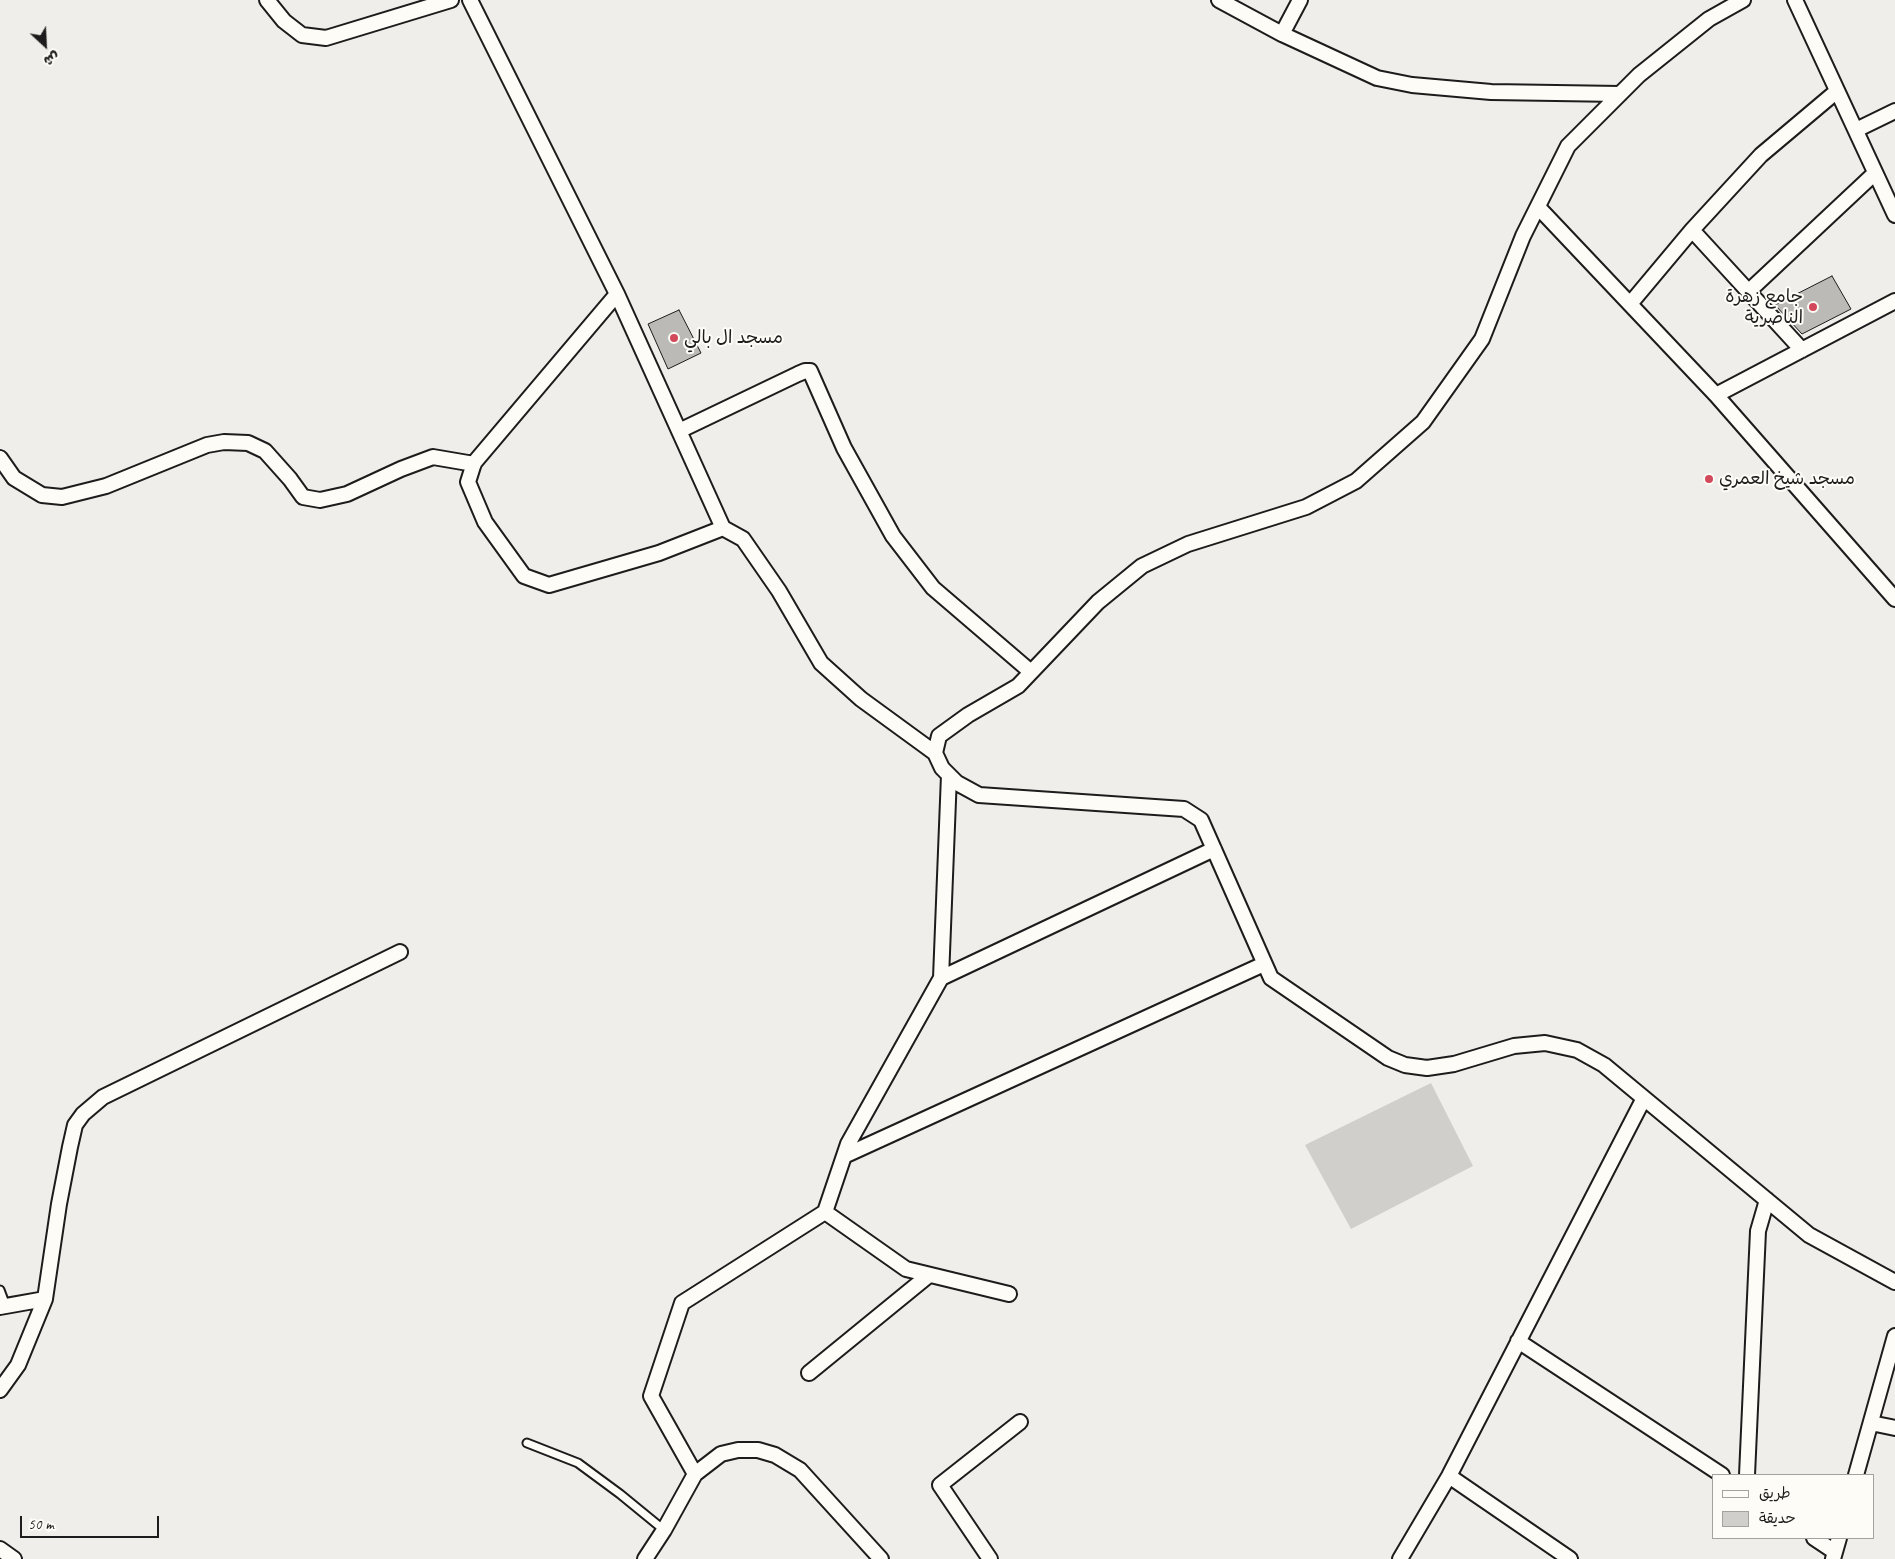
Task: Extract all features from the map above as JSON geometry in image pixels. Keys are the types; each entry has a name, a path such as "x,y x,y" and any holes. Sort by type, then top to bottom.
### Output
{"street":[{"path":"268,0 284,21 302,35 326,38 452,0"},
{"path":"470,0 617,294 723,528 742,539 779,591 820,663 861,699 935,753 942,768 957,783 979,795 1184,808 1201,820 1271,978 1388,1058 1405,1065 1427,1068 1454,1064 1514,1046 1545,1043 1577,1050 1604,1065 1809,1234 1895,1282"},
{"path":"1219,0 1282,34 1377,78 1412,84 1491,92 1620,94"},
{"path":"1282,34 1300,0"},
{"path":"935,753 939,736 968,715 1018,686 1098,602 1142,566 1188,544 1306,507 1356,481 1423,422 1482,339 1523,236 1568,146 1639,75 1709,19 1743,0"},
{"path":"1794,0 1895,215"},
{"path":"1630,304 1692,230 1761,155 1837,91"},
{"path":"1856,130 1895,111"},
{"path":"1748,291 1875,173"},
{"path":"1538,207 1716,395 1895,599"},
{"path":"1692,230 1802,350"},
{"path":"617,294 474,464 468,482 485,522 524,576 549,585 659,552 723,528"},
{"path":"1716,395 1895,301"},
{"path":"680,432 798,374 810,371 844,448 892,536 933,588 1031,672"},
{"path":"0,458 14,478 42,495 62,497 106,486 207,445 224,442 248,443 265,451 303,497 320,500 347,494 401,469 433,457 474,464"},
{"path":"695,1474 651,1396 682,1302 825,1212 848,1144 941,978 949,775"},
{"path":"941,978 1214,849"},
{"path":"0,1390 18,1365 45,1299 59,1204 75,1125 92,1105 103,1097 400,952"},
{"path":"844,1156 1264,964"},
{"path":"1400,1559 1449,1476 1644,1098"},
{"path":"1746,1474 1758,1231 1767,1200"},
{"path":"825,1212 906,1269 1009,1294"},
{"path":"809,1373 928,1275"},
{"path":"3,1307 45,1299"},
{"path":"1856,1474 1895,1336"},
{"path":"1518,1341 1720,1474"},
{"path":"990,1559 940,1485 1020,1422"},
{"path":"1871,1423 1895,1428"},
{"path":"645,1559 664,1530 695,1474 721,1454 738,1450 758,1450 775,1455 800,1470 881,1559"},
{"path":"1449,1476 1570,1559"},
{"path":"1815,1539 1834,1556 1839,1539"},
{"path":"0,1549 14,1559"}],"lane":[{"path":"0,1290 3,1307"},
{"path":"527,1443 578,1463 664,1530"}],"green space":[{"path":"1431,1083 1473,1166 1351,1229 1305,1145"}],"building":[{"name":"جامع زهرة الناصرية","path":"1832,276 1851,309 1802,334 1775,305"},
{"name":"مسجد ال بالي","path":"679,310 701,353 668,369 648,324"}],"place":[{"name":"جامع زهرة الناصرية","path":"1813,307"},
{"name":"مسجد ال بالي","path":"674,338"},
{"name":"مسجد شيخ العمري","path":"1709,479"}]}
